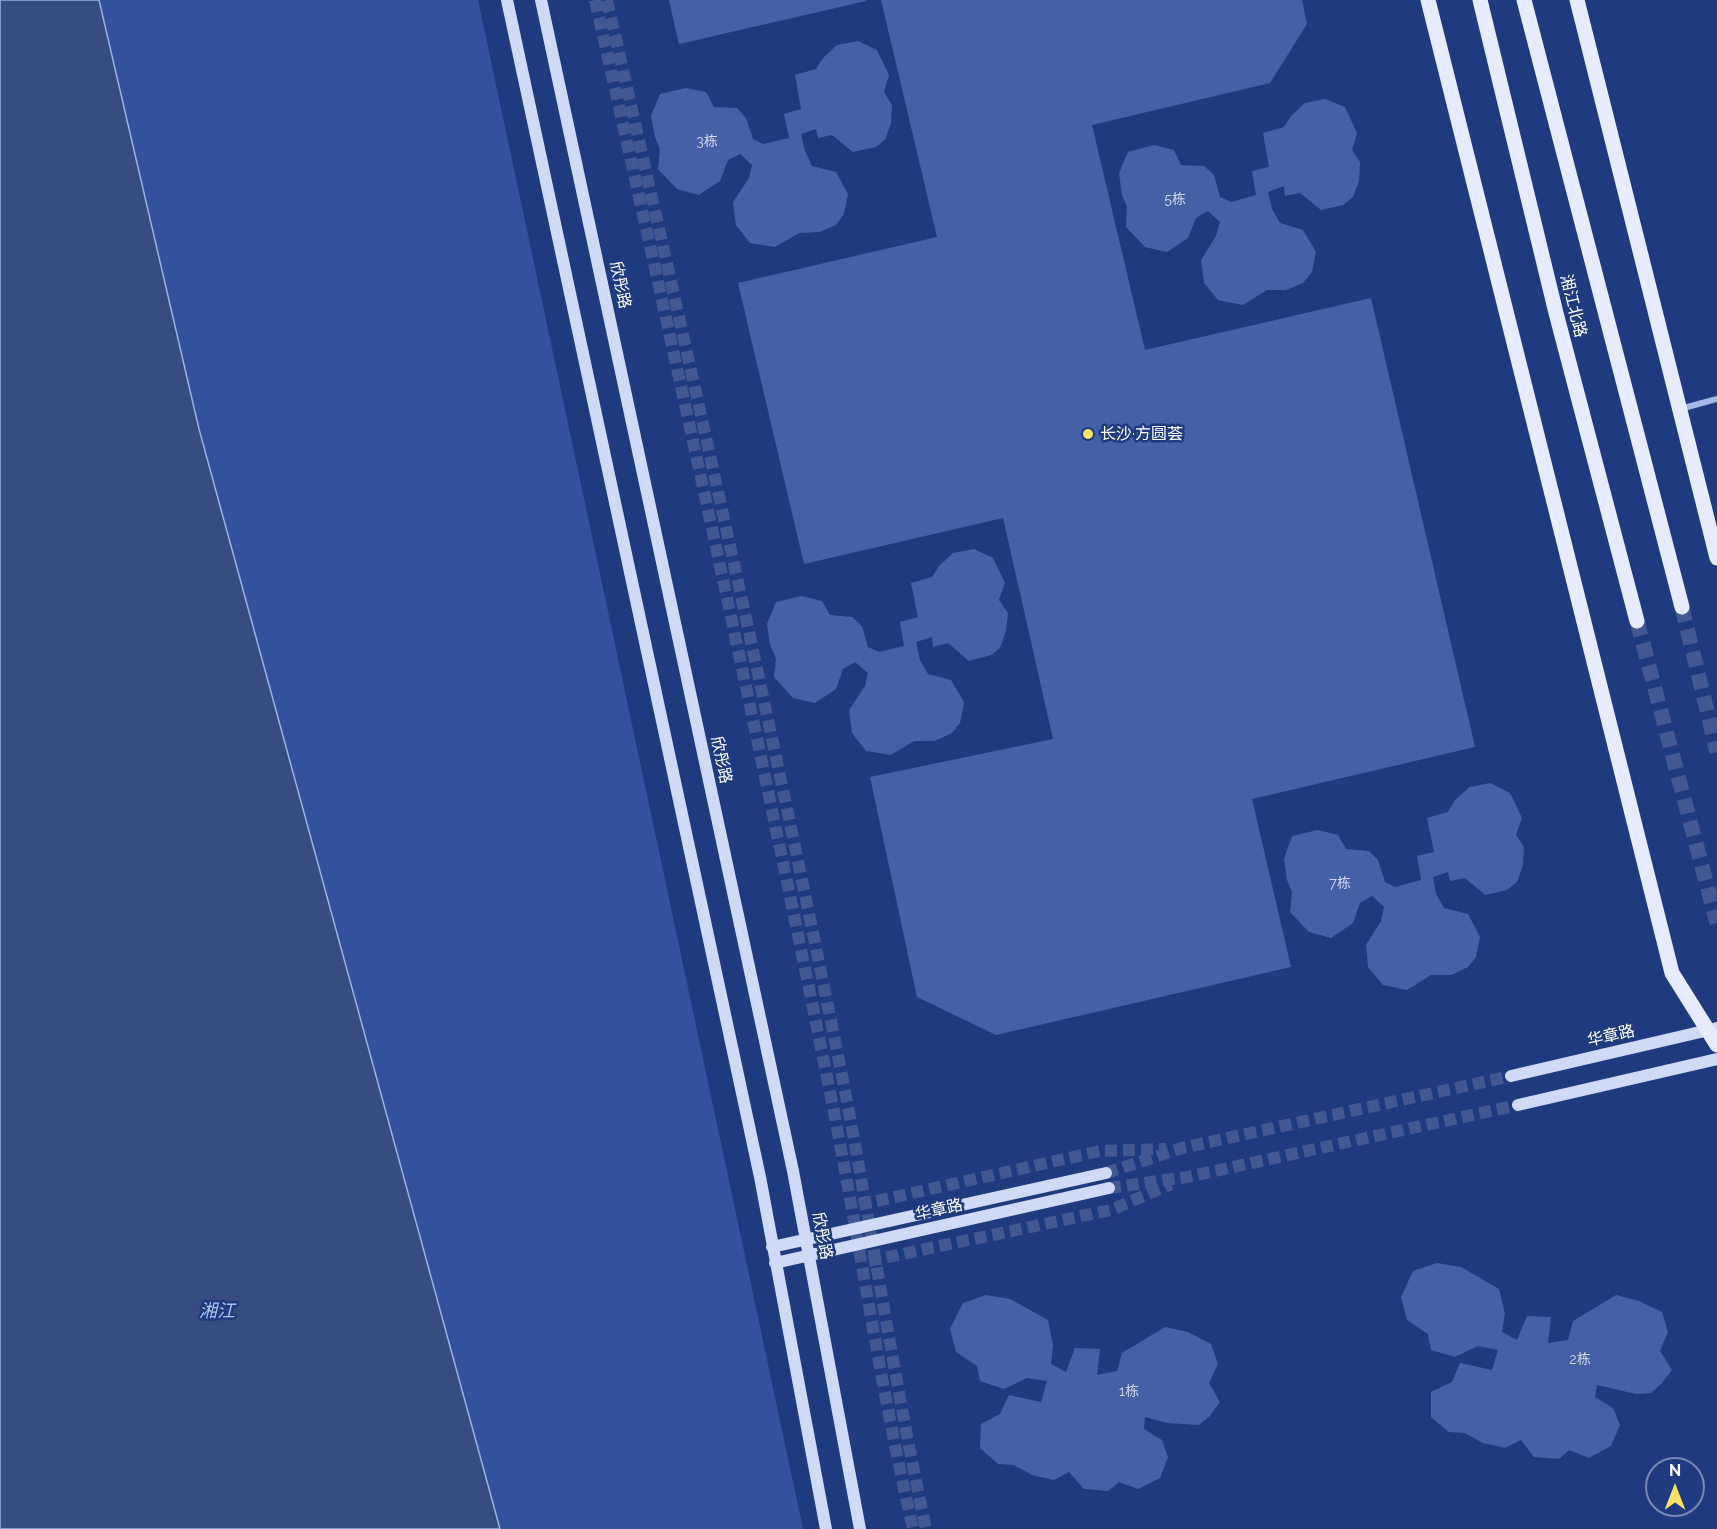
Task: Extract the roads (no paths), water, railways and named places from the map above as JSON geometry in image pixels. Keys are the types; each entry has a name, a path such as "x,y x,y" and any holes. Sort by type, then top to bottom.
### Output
{"main road":[{"path":"507,0 760,1178 826,1529"},
{"name":"欣彤路","path":"541,0 806,1239 860,1529"},
{"path":"1428,0 1672,973 1713,1030 1717,1045"},
{"name":"湘江北路","path":"1480,0 1556,313 1637,621"},
{"name":"湘江北路","path":"1524,0 1682,607"},
{"path":"1577,0 1717,558"},
{"name":"华章路","path":"1511,1076 1713,1030"},
{"path":"1518,1105 1717,1059"},
{"name":"华章路","path":"772,1247 1106,1173"},
{"name":"华章路","path":"775,1263 1109,1188"}],"street":[{"path":"1679,409 1717,399"}],"water":[{"name":"湘江","path":"0,0 99,0 199,429 500,1529 0,1529"}],"tunnel":[{"path":"595,0 772,811 828,1082 890,1418 913,1529"},
{"path":"607,0 729,540 816,946 926,1529"},
{"path":"1682,607 1717,752"},
{"path":"1637,621 1717,923"},
{"path":"1106,1173 1182,1148 1511,1076"},
{"path":"1109,1188 1187,1177 1518,1105"},
{"path":"859,1205 1100,1151 1166,1149"},
{"path":"869,1261 1111,1210 1171,1184"}],"place":[{"name":"长沙·方圆荟","path":"1088,434"}]}
